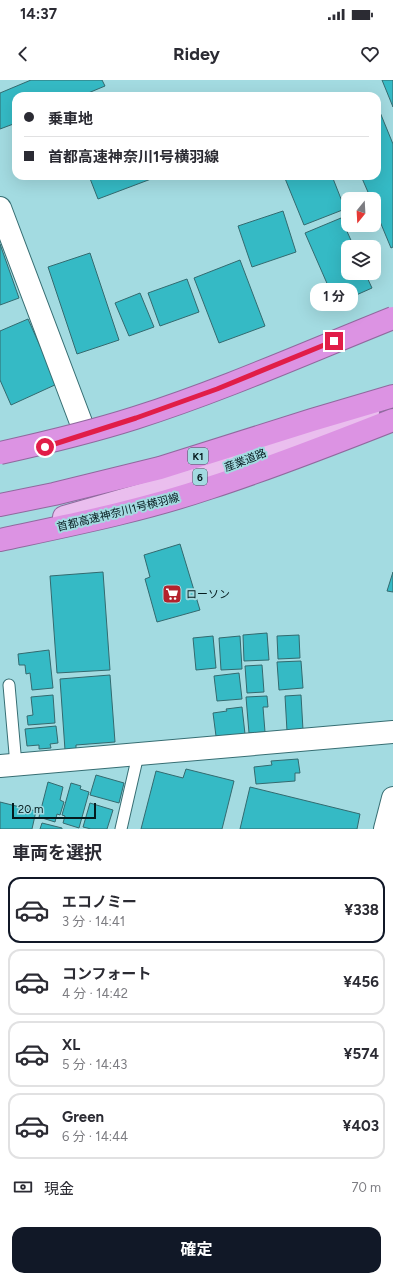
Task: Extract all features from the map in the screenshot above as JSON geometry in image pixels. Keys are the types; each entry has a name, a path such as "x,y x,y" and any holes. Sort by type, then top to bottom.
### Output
{"highway":[{"path":"0,462 136,418 217,389 393,318"},
{"name":"K1","path":"0,505 54,494 160,468 393,396"},
{"path":"0,453 136,418"},
{"name":"首都高速神奈川1号横羽線","path":"0,540 105,517 208,489 328,446 393,420"}],"main road":[{"path":"0,442 82,425 156,405 393,325"},
{"name":"産業道路","path":"0,531 37,524 193,480 393,403"}],"street":[{"path":"0,208 82,425"},
{"path":"8,766 393,732"},
{"path":"385,829 393,798"}],"lane":[{"path":"8,766 9,686"},
{"path":"121,829 138,755"}],"building":[{"path":"31,80 102,80 105,86 91,92 12,92 12,124 0,129 0,93"},
{"path":"382,80 393,80 393,107"},
{"path":"381,115 393,144 393,247 391,248 381,224 381,192 368,192 363,180 381,180"},
{"path":"91,180 148,180 98,199"},
{"path":"286,180 334,180 341,199 341,211 304,225"},
{"path":"283,211 296,252 252,267 238,226"},
{"path":"341,218 341,232 347,232 351,240 341,240 341,280 368,280 372,288 336,304 305,233"},
{"path":"0,244 19,298 0,305"},
{"path":"90,253 119,340 77,354 48,267"},
{"path":"240,260 265,326 219,343 194,278"},
{"path":"187,279 199,312 160,326 148,293"},
{"path":"140,293 154,327 129,336 115,303"},
{"path":"28,319 57,384 11,405 0,380 0,331"},
{"name":"ローソン","path":"180,544 200,610 157,622 145,579 150,577 144,555"},
{"path":"103,572 110,670 57,673 50,576"},
{"path":"393,572 393,592 387,591"},
{"path":"267,633 269,660 244,661 243,635"},
{"path":"299,635 300,658 278,659 277,636"},
{"path":"213,636 216,668 196,670 193,638"},
{"path":"240,636 242,669 221,670 219,638"},
{"path":"49,650 53,688 32,690 30,673 26,674 25,665 19,665 18,654"},
{"path":"301,661 303,688 279,690 277,662"},
{"path":"262,665 264,692 247,693 245,666"},
{"path":"239,673 242,699 217,701 214,676"},
{"path":"110,675 115,742 76,745 76,750 65,750 60,679"},
{"path":"53,695 55,723 28,725 27,716 33,715 31,697"},
{"path":"301,695 303,730 287,731 285,696"},
{"path":"267,696 268,707 263,707 265,732 249,733 246,697"},
{"path":"242,707 245,734 216,736 213,713 227,711 226,709"},
{"path":"56,726 58,743 50,744 51,748 39,749 39,745 27,746 25,729"},
{"path":"298,759 300,773 295,773 295,781 256,784 254,767 272,765 271,761"},
{"path":"186,769 234,781 222,829 141,829 156,771 183,778"},
{"path":"96,775 124,783 119,803 90,795"},
{"path":"48,782 63,787 60,800 64,802 60,815 57,814 55,822 39,817"},
{"path":"71,783 81,786 80,789 89,792 79,828 63,823 65,816 62,815"},
{"path":"250,787 360,814 357,829 240,829"},
{"path":"0,802 36,811 32,829 0,829"},
{"path":"90,803 113,810 107,829 91,829 83,827"},
{"path":"42,823 62,828 62,829 40,829"}],"place":[{"name":"ローソン","path":"172,594"}],"route":[{"path":"45,447 136,418 217,389 334,341"}]}
